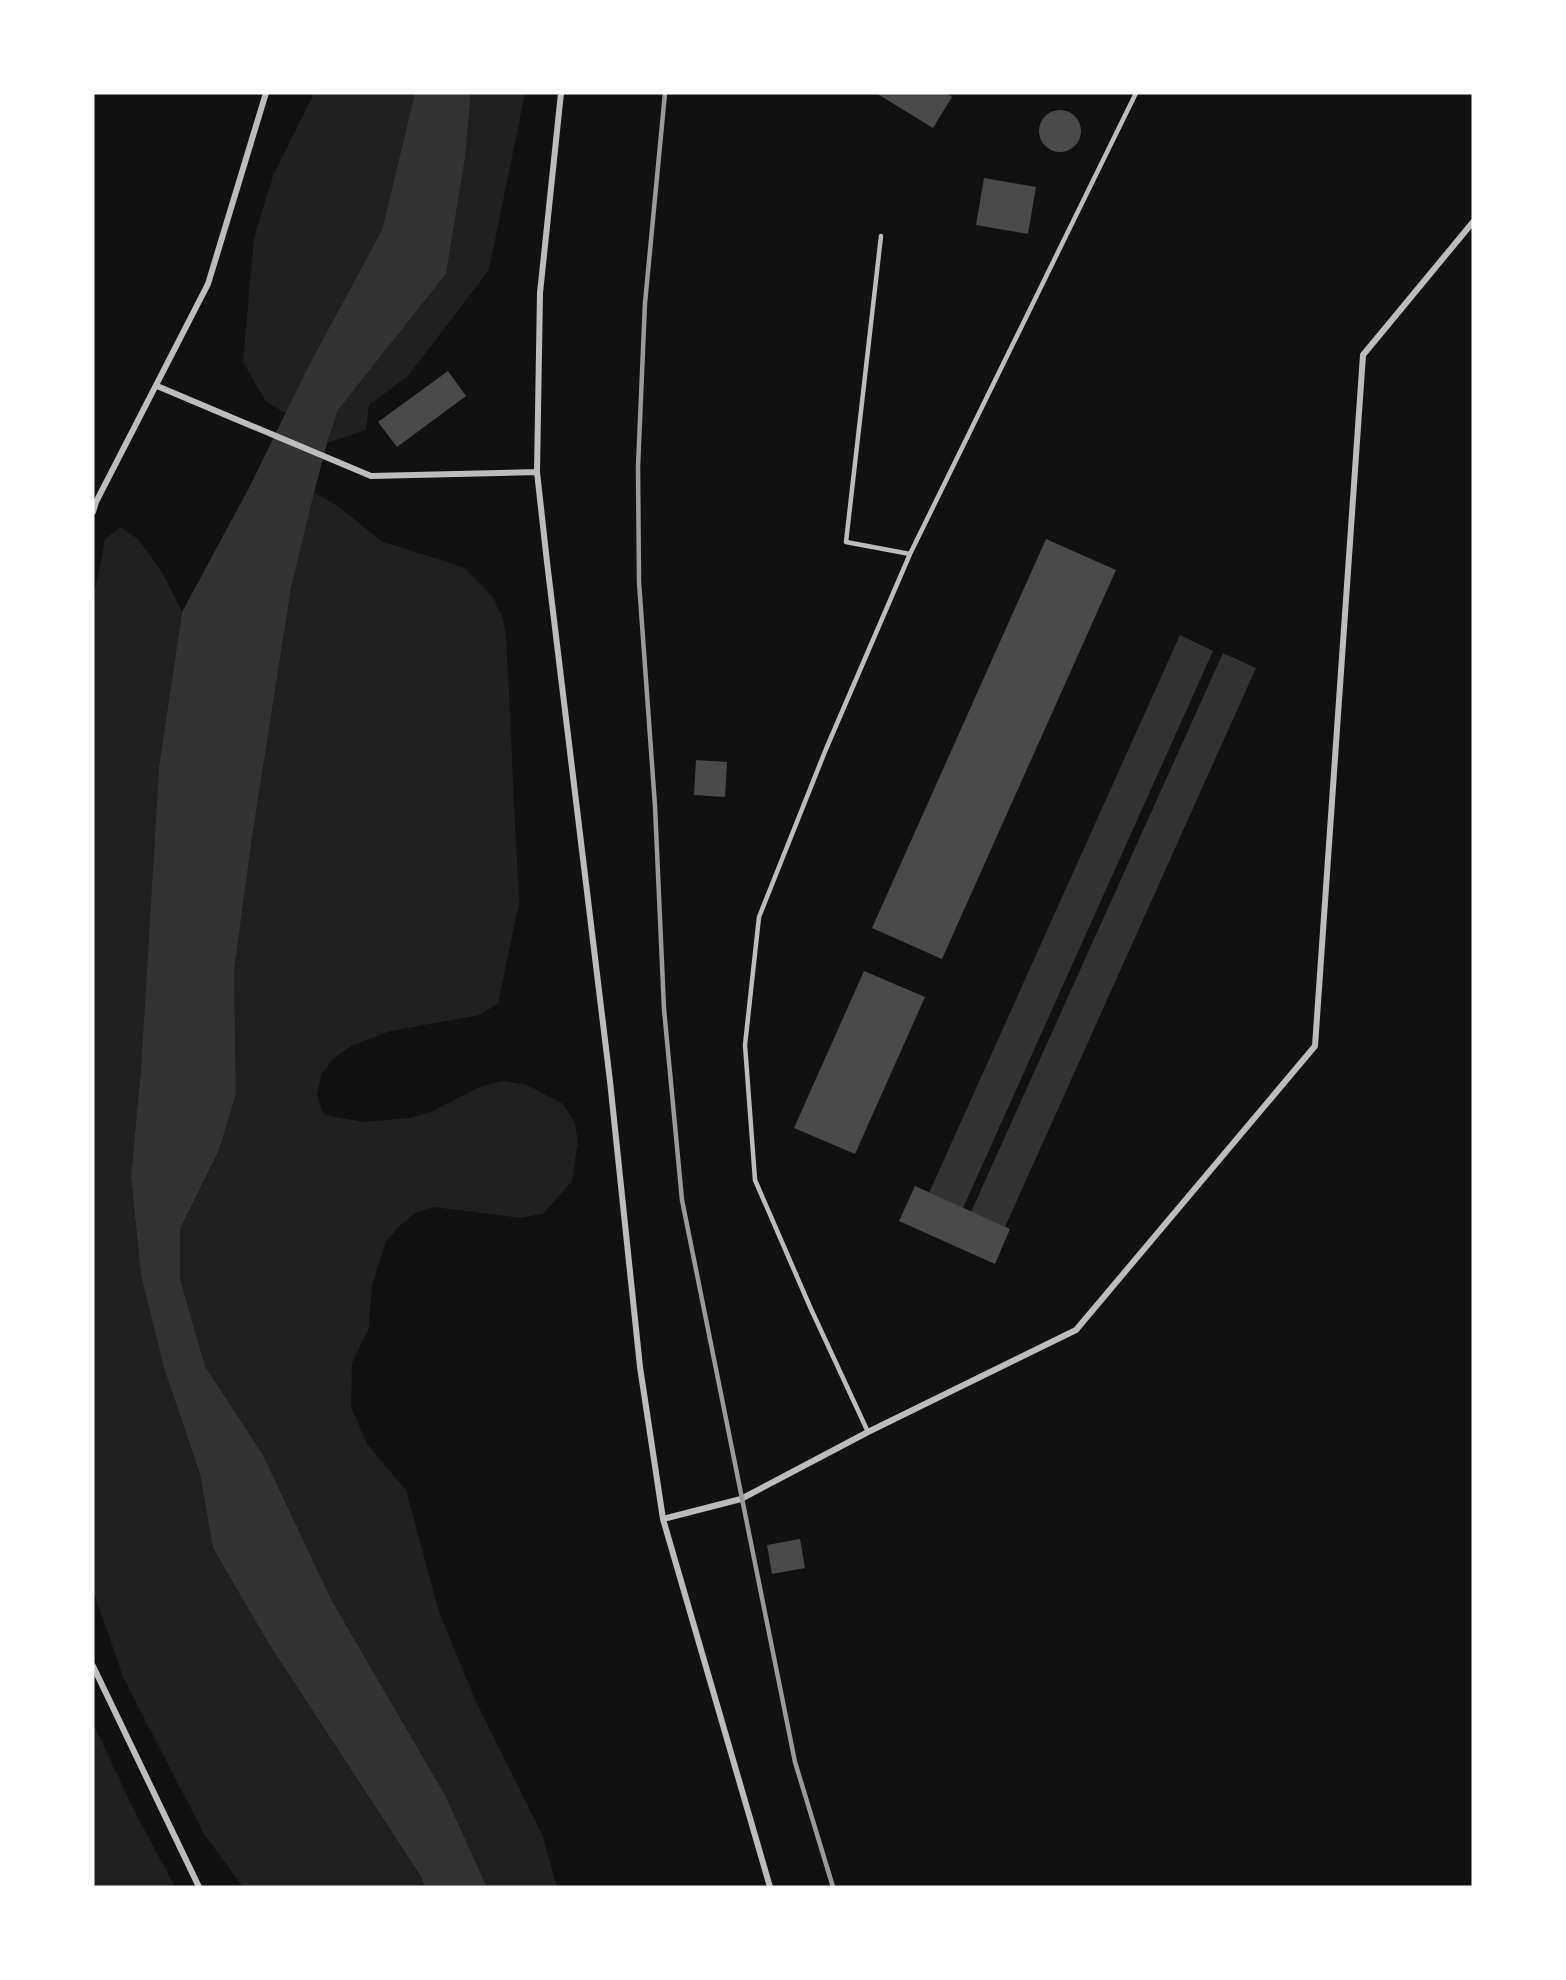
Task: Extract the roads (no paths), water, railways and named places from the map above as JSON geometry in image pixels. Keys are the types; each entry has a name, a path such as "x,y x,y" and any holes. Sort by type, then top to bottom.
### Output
{"street":[{"path":"93,512 96,502 208,284 266,93"},
{"path":"561,93 540,293 537,472 610,1081 640,1367 663,1519 770,1887"},
{"path":"663,1519 741,1499 868,1432 1076,1330 1315,1046 1363,355 1473,222"},
{"path":"157,386 371,476 537,472"},
{"path":"93,1666 199,1887"}],"lane":[{"path":"868,1432 755,1180 745,1045 759,916 826,749 910,554 1136,93"},
{"path":"880,236 846,542 910,554"}],"railway":[{"path":"665,93 645,303 638,467 639,582 655,806 664,1009 682,1200 795,1762 833,1887"}]}
